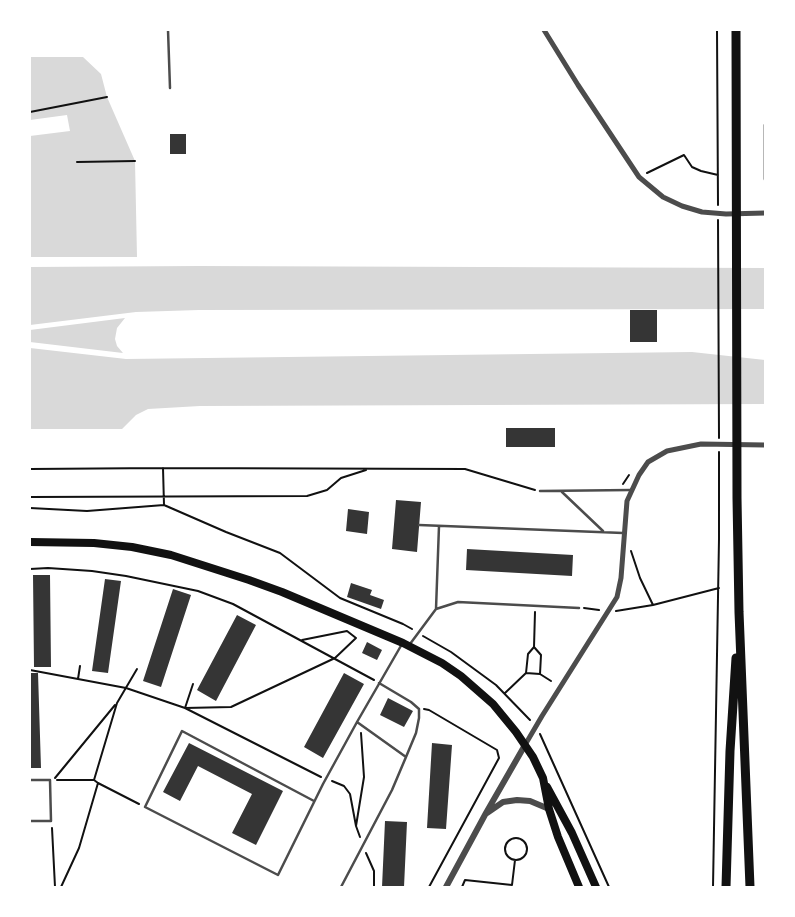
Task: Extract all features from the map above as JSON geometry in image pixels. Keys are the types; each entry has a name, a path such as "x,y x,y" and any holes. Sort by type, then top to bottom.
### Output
{"highway":[{"path":"736,30 737,498 739,612 750,887"},
{"path":"726,887 730,751 739,612"}],"main road":[{"path":"30,542 103,544 132,547 171,555 282,592 406,644 442,663 479,691 505,717 525,745 572,833 596,887"},
{"path":"543,778 558,837 579,887"}],"street":[{"path":"544,30 578,85 640,177 663,197 702,212 726,214 765,213"},
{"path":"446,887 536,726 617,597 621,578 627,501 639,475 648,462 667,451 701,444 765,445"},
{"path":"486,813 503,802 517,800 530,801 550,809"}],"lane":[{"path":"168,30 170,88"},
{"path":"540,491 632,490"},
{"path":"560,491 604,532"},
{"path":"419,525 625,533"},
{"path":"314,801 182,731 145,807 278,875 314,801 379,683 406,644 418,633 436,609 439,526"},
{"path":"436,609 458,602 579,608"},
{"path":"341,887 392,790 416,733 419,718 419,709 411,702 379,683"},
{"path":"357,722 406,757"},
{"path":"30,780 50,780 51,820 30,821"}],"path":[{"path":"716,30 718,204"},
{"path":"30,112 107,97"},
{"path":"640,177 684,155 692,167 718,175"},
{"path":"77,162 134,161"},
{"path":"718,214 719,439"},
{"path":"713,887 719,588 719,449"},
{"path":"163,468 164,505"},
{"path":"30,469 465,469 540,491"},
{"path":"30,497 307,496 327,490 341,478 370,469"},
{"path":"30,508 87,511 164,505 280,553 340,598 403,624 451,652 496,685 536,726 609,887"},
{"path":"631,551 640,578 653,605"},
{"path":"30,569 48,568 92,571 198,591 233,604 379,683"},
{"path":"579,608 617,611 653,605 719,588"},
{"path":"505,693 526,673 528,654 534,647 535,606"},
{"path":"185,708 231,707 335,658 356,638 347,631 301,640"},
{"path":"534,647 541,655 540,674"},
{"path":"78,679 80,666"},
{"path":"137,669 117,703 53,780 94,780 145,807"},
{"path":"30,670 126,688 185,708 326,779 344,786 350,794 356,826 374,871 374,887"},
{"path":"526,673 540,674 551,682"},
{"path":"185,708 193,684"},
{"path":"94,780 117,703"},
{"path":"419,709 429,710 497,750 499,758 429,887"},
{"path":"356,826 364,777 360,725"},
{"path":"61,887 78,848 98,783"},
{"path":"51,820 55,887"},
{"path":"518,838 526,843 528,850 525,857 515,860 506,855 505,848 508,841 518,838"},
{"path":"462,887 465,880 512,886 515,860"}],"shaded area":[{"path":"30,57 83,57 101,74 107,97 135,161 137,257 30,257"},
{"path":"30,267 765,268 765,309 199,310 136,312 30,325"},
{"path":"125,318 117,328 115,339 117,346 123,353 30,342 30,330"},
{"path":"30,348 126,359 692,352 765,360 765,404 200,406 148,409 136,415 122,429 30,429"}],"pier":[{"path":"67,115 70,131 30,136 30,120"}],"building":[{"path":"170,134 186,134 186,154 170,154"},
{"path":"630,310 657,310 657,342 630,342"},
{"path":"506,428 555,428 555,447 506,447"},
{"path":"396,500 421,502 417,552 392,549"},
{"path":"348,509 369,512 367,534 346,531"},
{"path":"467,549 573,555 572,576 466,570"},
{"path":"33,575 50,575 51,667 34,667"},
{"path":"105,579 121,581 108,673 92,671"},
{"path":"351,583 372,590 370,595 384,600 381,609 347,597"},
{"path":"173,589 191,595 161,687 143,681"},
{"path":"237,615 256,625 216,701 197,690"},
{"path":"367,642 382,650 377,660 362,653"},
{"path":"30,673 38,673 41,768 30,768"},
{"path":"344,673 364,684 323,758 304,747"},
{"path":"388,698 413,711 404,727 380,715"},
{"path":"189,743 283,791 256,845 232,833 252,794 198,766 180,801 163,792"},
{"path":"432,743 452,745 446,829 427,828"},
{"path":"385,821 407,822 404,887 382,887"}],"railway":[{"path":"765,125 765,179"}]}
